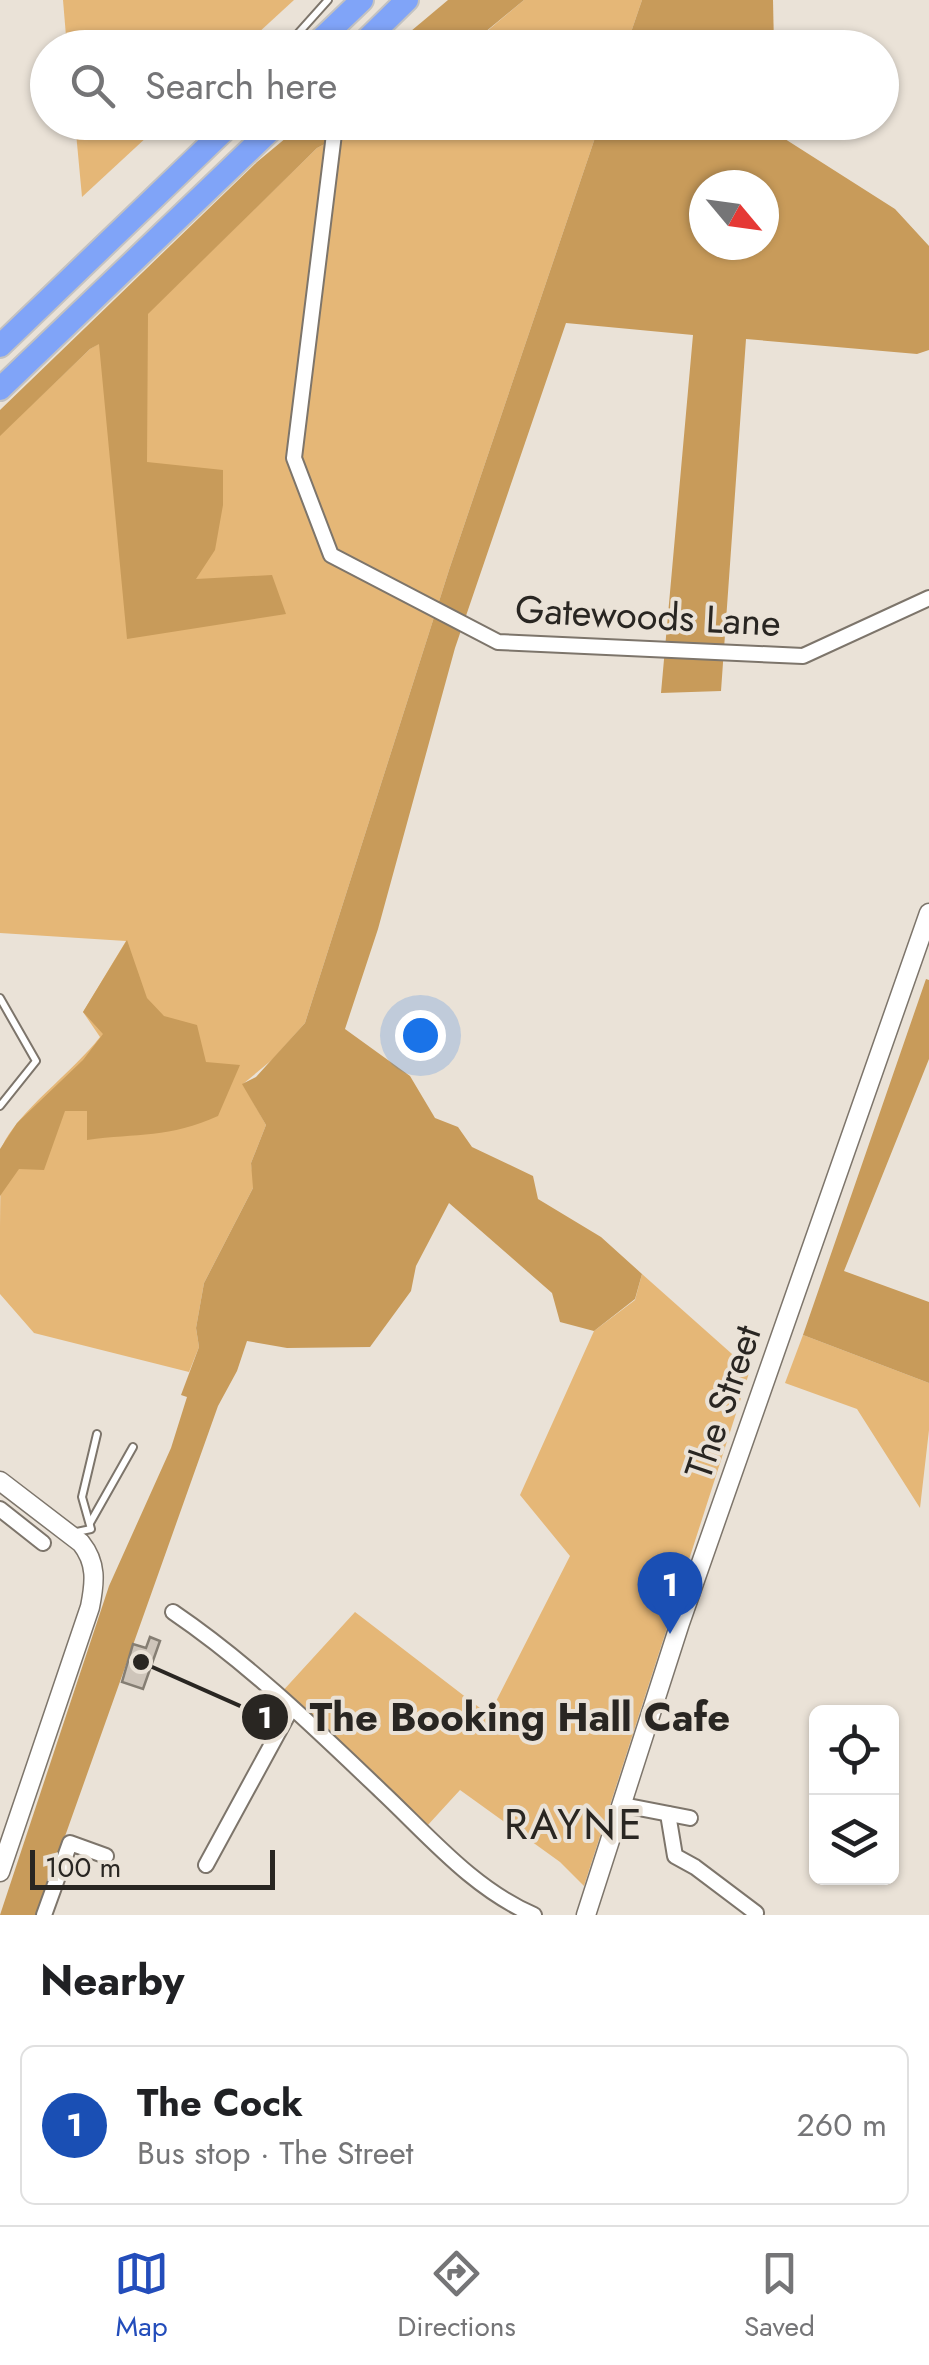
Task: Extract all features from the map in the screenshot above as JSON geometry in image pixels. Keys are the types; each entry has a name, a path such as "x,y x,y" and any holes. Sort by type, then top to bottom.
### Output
{"highway":[{"path":"331,30 362,0"},
{"path":"376,30 407,0"},
{"path":"0,346 214,140"},
{"path":"0,389 260,140"}],"street":[{"name":"Gatewoods Lane","path":"332,140 294,458 330,555 498,642 803,656 929,598"},
{"name":"The Street","path":"586,1915 687,1605 929,913"},
{"path":"0,1481 71,1533 86,1548 94,1566 90,1606 0,1872"},
{"path":"0,1509 42,1542"},
{"path":"173,1612 216,1641 382,1791 457,1866 534,1915"},
{"path":"206,1865 291,1709"},
{"path":"623,1805 690,1818"},
{"path":"668,1814 675,1856 695,1866 756,1913"},
{"path":"44,1915 70,1842 106,1856"}],"lane":[{"path":"301,30 328,0"},
{"path":"77,271 198,140"},
{"path":"0,998 36,1061 0,1106"},
{"path":"71,1533 90,1528 82,1497 97,1434"},
{"path":"90,1522 133,1447"}],"shaded area":[{"path":"63,0 294,0 261,30 66,30"},
{"path":"448,0 524,0 488,30 412,30"},
{"path":"524,0 642,0 632,30 488,30"},
{"path":"642,0 773,0 774,30 632,30"},
{"path":"77,140 144,140 82,197"},
{"path":"284,140 332,140 317,148 148,314 147,462 223,470 223,505 215,550 196,579 272,575 286,614 127,639 99,344 0,436 0,410"},
{"path":"332,140 594,140 449,570 305,1023 273,1059 243,1084 266,1125 251,1163 254,1186 204,1283 196,1328 199,1347 189,1372 34,1333 0,1294 2,1147 32,1106 100,1037 83,1012 126,941 0,933 0,435 90,349 148,313 317,148"},
{"path":"594,140 787,140 895,209 929,246 929,350 917,354 746,339 721,691 661,693 693,335 566,323 455,648 378,929 345,1029 410,1076 435,1118 458,1127 472,1147 533,1176 538,1199 601,1237 642,1274 635,1299 594,1331 560,1322 552,1293 449,1203 416,1266 411,1291 370,1347 287,1348 247,1341 237,1371 218,1406 37,1915 0,1915 109,1586 171,1448 187,1397 181,1395 199,1347 196,1328 204,1283 253,1188 251,1163 266,1125 242,1084 256,1077 305,1023 449,570"},
{"path":"127,940 147,998 164,1016 197,1025 206,1062 240,1065 218,1116 169,1131 87,1140 87,1111 65,1111 44,1170 19,1169 0,1196 0,1149 17,1123 83,1060 103,1034 83,1012"},
{"path":"926,979 929,1059 844,1271 929,1302 929,1383 803,1335"},
{"path":"642,1274 750,1370 584,1886 560,1862 460,1790 427,1826 280,1694 355,1612 489,1715 570,1556 520,1495 594,1331 635,1300"},
{"path":"803,1335 929,1383 929,1430 920,1508 857,1409 785,1383"}],"building":[{"path":"150,1637 160,1641 143,1689 122,1682 133,1644 146,1648"}],"place":[{"name":"The Cock","path":"670,1634"},
{"name":"The Booking Hall Cafe","path":"141,1662"}],"district":[{"name":"RAYNE","path":"574,1824"}]}
